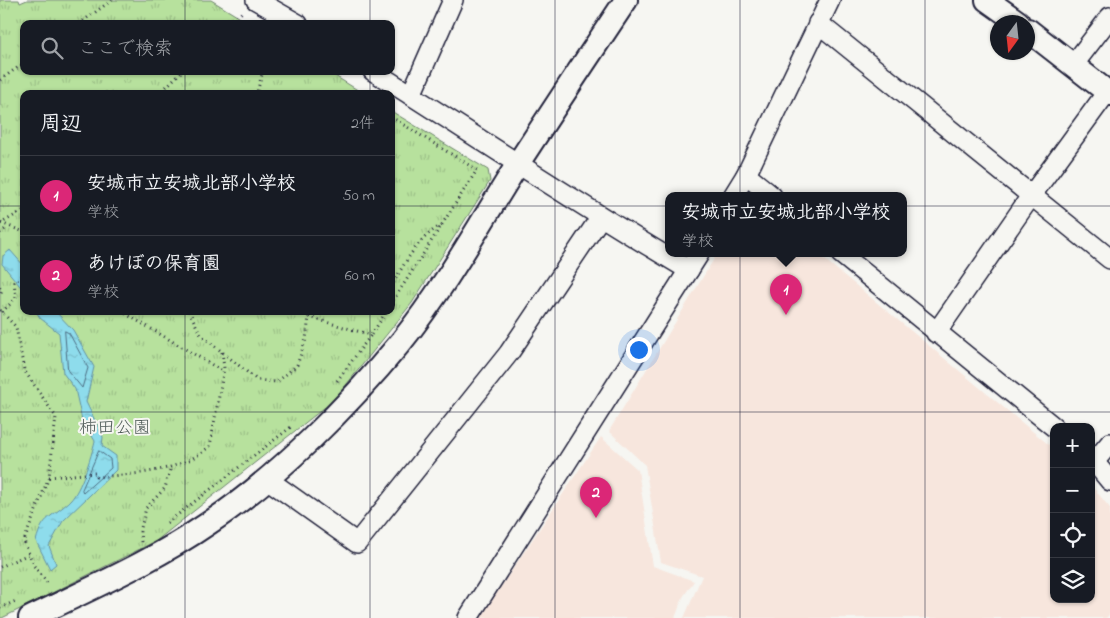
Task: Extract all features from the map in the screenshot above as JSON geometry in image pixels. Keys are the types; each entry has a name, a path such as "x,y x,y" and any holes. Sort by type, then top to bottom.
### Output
{"street":[{"path":"410,95 453,0"},
{"path":"30,618 144,562 210,523 267,478 345,405 401,341 458,261 519,163 626,0"},
{"path":"735,192 746,175 830,0"},
{"path":"987,0 1008,15"},
{"path":"263,1 292,20"},
{"path":"1074,64 1110,17"},
{"path":"818,23 1110,258"},
{"path":"936,333 1031,196 1109,93 1035,35"},
{"path":"379,75 519,163 600,218 665,256"},
{"path":"746,175 767,192"},
{"path":"267,478 357,543 509,353 600,218"},
{"path":"667,257 689,270"},
{"path":"468,618 697,257"},
{"path":"845,257 1050,425"},
{"path":"1095,457 1110,443"},
{"path":"1095,461 1110,480"}],"path":[{"path":"84,20 112,0"},
{"path":"0,80 20,66"},
{"path":"163,90 178,75"},
{"path":"257,90 262,75"},
{"path":"395,119 477,170 395,298"},
{"path":"0,224 20,213"},
{"path":"0,224 20,231"},
{"path":"395,280 407,258 432,230 444,224"},
{"path":"0,232 8,227"},
{"path":"20,278 14,282 16,298 1,311 16,327 24,370 56,417 49,477 24,540 34,566 49,585"},
{"path":"0,287 2,290 0,295"},
{"path":"128,315 224,372"},
{"path":"191,315 201,335 256,380 277,382 297,365 306,339 309,317 371,335"},
{"path":"336,382 384,315"},
{"path":"49,477 95,473 96,477 163,470 202,453 210,446 224,372 222,352"},
{"path":"164,525 295,424"},
{"path":"149,537 141,543 140,532 146,508 165,488 171,467"},
{"path":"0,567 29,554"}],"shaded area":[{"path":"715,257 822,257 1050,446 1050,603 1095,603 1095,490 1110,508 1110,614 1106,618 684,618 702,576 661,562 645,465 609,431"},
{"path":"601,437 638,470 653,566 694,581 683,597 675,618 480,618"}],"green space":[{"name":"柿田公園","path":"0,0 19,0 20,3 27,0 211,0 244,20 20,20 20,75 333,75 358,90 20,90 20,315 395,315 395,113 488,170 490,181 412,303 334,400 156,541 0,618"}],"water":[{"path":"10,250 20,261 20,286 2,264 3,256"},
{"path":"38,315 59,315 73,330 94,367 86,402 103,437 102,446 116,456 116,470 63,521 49,546 56,564 50,569 36,541 45,521 64,507 74,496 85,473 95,441 82,420 75,389 63,373 59,333"}],"place":[{"name":"安城市立安城北部小学校","path":"786,315"},
{"name":"あけぼの保育園","path":"596,518"}]}
